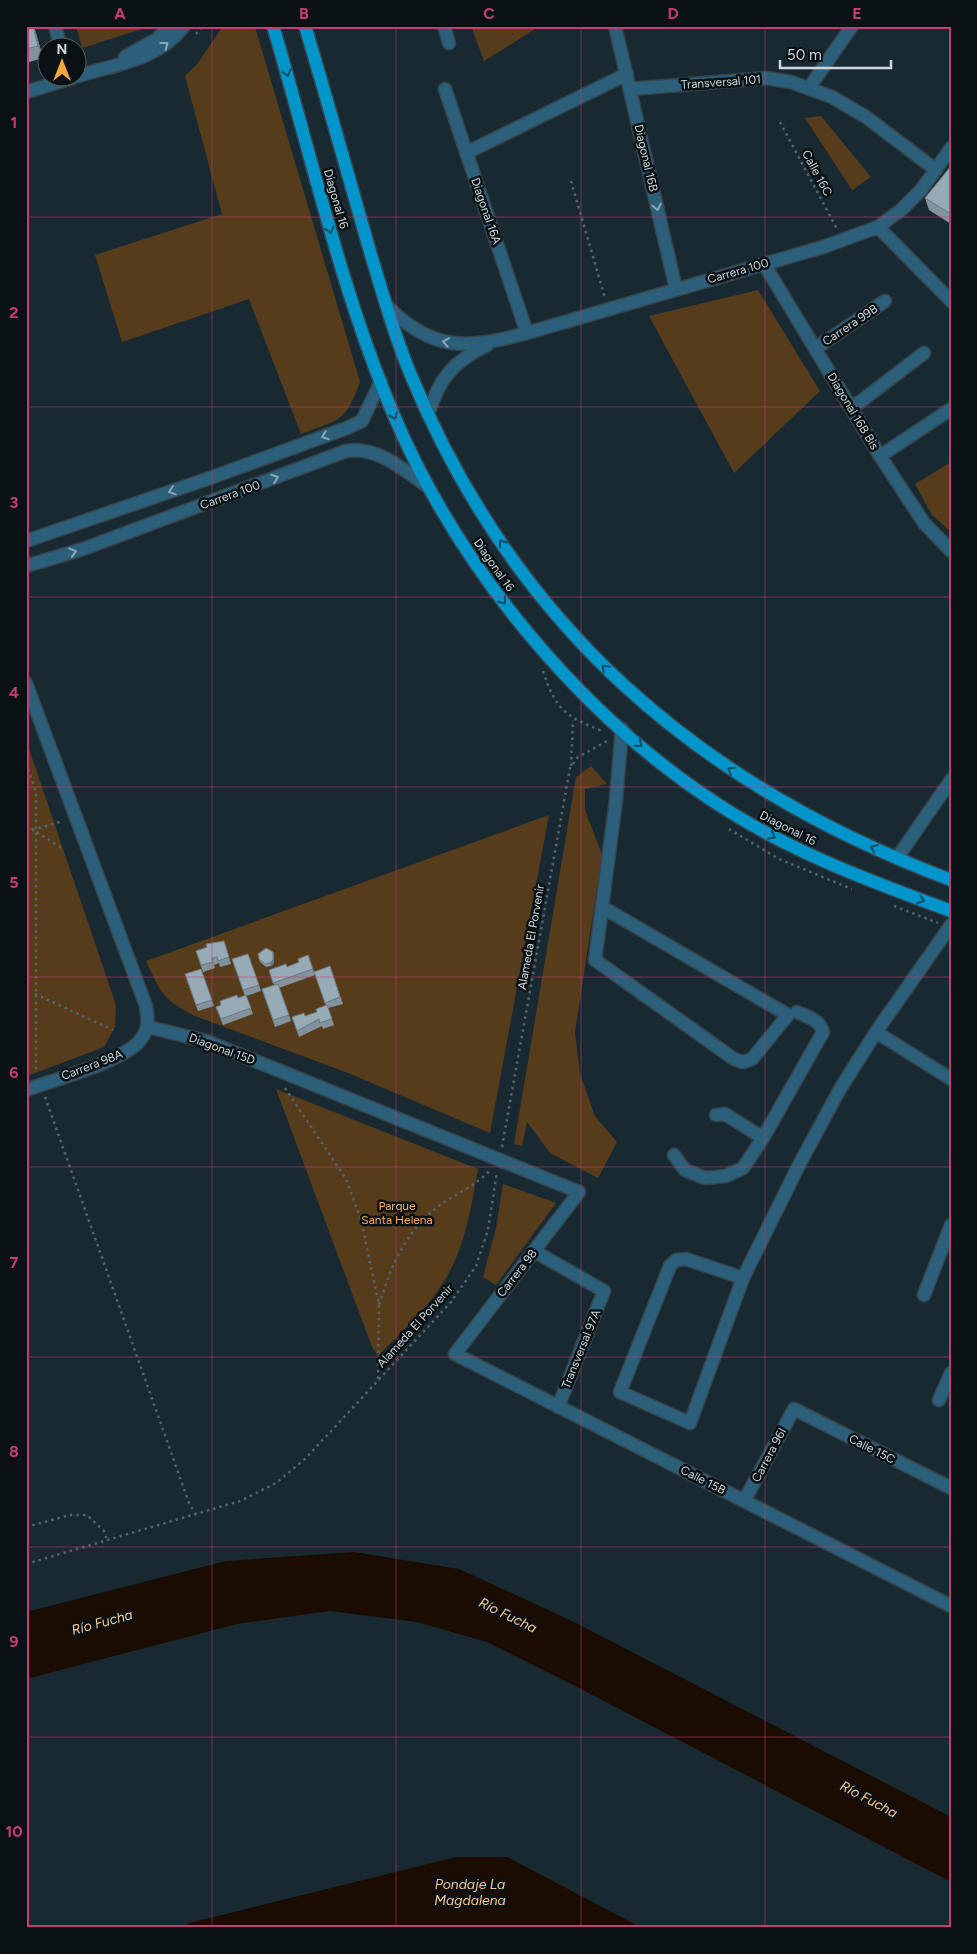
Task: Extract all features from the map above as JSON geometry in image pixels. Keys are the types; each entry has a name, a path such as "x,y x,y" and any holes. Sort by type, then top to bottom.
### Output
{"main road":[{"name":"Diagonal 16","path":"273,26 331,231 381,381 401,432 427,486 473,559 529,634 617,734 704,795 758,828 853,874 951,911"},
{"name":"Diagonal 16","path":"305,26 387,306 409,372 428,415 464,485 519,567 562,622 605,668 650,710 720,763 786,804 897,858 951,880"}],"street":[{"path":"107,66 157,39 169,26"},
{"path":"88,72 155,52 175,37 184,26"},
{"path":"444,26 449,43"},
{"name":"Diagonal 16B","path":"615,26 676,289"},
{"path":"809,88 852,26"},
{"path":"466,153 627,74"},
{"name":"Transversal 101","path":"630,89 766,78 791,82 832,97 866,117 936,170"},
{"path":"26,92 38,88"},
{"name":"Diagonal 16A","path":"446,89 527,333"},
{"name":"Carrera 100","path":"387,306 403,323 420,334 460,345 494,342 527,333 823,247 878,227 925,193 936,170 951,148"},
{"path":"878,227 951,301"},
{"name":"Diagonal 16B Bis","path":"764,264 880,456 924,523 951,551"},
{"name":"Carrera 99B","path":"816,348 885,301"},
{"name":"Carrera 100","path":"428,415 434,394 442,379 468,355 494,342"},
{"path":"852,408 924,353"},
{"name":"Carrera 100","path":"26,541 210,478 362,421 381,381"},
{"path":"880,456 951,409"},
{"name":"Carrera 100","path":"26,566 83,550 346,451 359,449 381,455 427,486"},
{"path":"210,478 218,499"},
{"path":"26,683 146,1006 148,1027"},
{"path":"602,907 788,1015 752,1059 743,1062 734,1059 595,960 616,800 617,734"},
{"path":"897,858 951,780"},
{"path":"742,1278 686,1259 676,1260 670,1266 620,1392 690,1423 742,1278 831,1105 876,1032 951,925"},
{"path":"674,1155 685,1170 705,1178 726,1176 743,1168 763,1138 823,1032 821,1025 817,1021 797,1012"},
{"name":"Diagonal 15D","path":"148,1027 206,1041 579,1192"},
{"name":"Carrera 98A","path":"26,1090 124,1054 141,1040 148,1027"},
{"path":"876,1032 951,1079"},
{"path":"716,1115 725,1114 763,1138"},
{"name":"Carrera 98","path":"455,1354 579,1192"},
{"path":"924,1295 951,1225"},
{"name":"Transversal 97A","path":"534,1251 604,1291 558,1407"},
{"name":"Calle 15B","path":"455,1354 951,1606"},
{"path":"939,1400 951,1373"},
{"name":"Carrera 96I","path":"744,1502 794,1409"},
{"name":"Calle 15C","path":"794,1409 951,1488"}],"path":[{"name":"Calle 16C","path":"780,122 839,233"},
{"path":"571,181 606,302"},
{"name":"Alameda El Porvenir","path":"26,1564 240,1501 276,1484 305,1459 451,1302 476,1266 488,1230 499,1159 570,768 573,720"},
{"path":"570,768 578,757 617,734"},
{"path":"26,764 36,792 36,1073 189,1503 196,1515"},
{"path":"26,832 76,817"},
{"path":"26,825 63,849"},
{"path":"35,994 113,1030"},
{"path":"273,1068 346,1179 361,1220 379,1305 378,1380"},
{"path":"379,1305 391,1266 414,1227 441,1204 488,1173 499,1159"},
{"path":"26,1527 70,1515 87,1515 104,1531 107,1540"}],"green space":[{"path":"76,26 145,26 145,28 88,46 88,38 79,38"},
{"path":"223,26 255,27 360,382 350,405 340,418 301,434 249,299 122,342 95,255 222,214 185,76 198,63"},
{"path":"471,26 540,26 484,61"},
{"path":"821,116 871,177 852,190 805,118"},
{"path":"758,290 820,391 734,473 649,316"},
{"path":"951,462 951,532 932,515 915,484"},
{"path":"26,740 116,1005 115,1027 104,1047 30,1075 26,1064"},
{"path":"591,766 607,784 585,789 585,810 602,855 575,1032 580,1074 595,1116 617,1142 598,1178 550,1153 527,1122 522,1146 514,1144 576,777"},
{"path":"549,815 490,1133 348,1073 195,1016 169,1000 159,988 146,961"},
{"name":"Parque Santa Helena","path":"276,1089 478,1169 465,1231 452,1267 428,1303 378,1356 372,1347"},
{"path":"503,1184 556,1203 496,1285 483,1277 496,1228"}],"water":[{"name":"Río Fucha","path":"354,1552 459,1569 570,1620 951,1817 951,1882 487,1642 417,1622 330,1611 237,1624 26,1679 26,1612 226,1561"},
{"name":"Pondaje La Magdalena","path":"456,1857 507,1857 642,1928 184,1928 189,1923"}],"building":[{"path":"26,26 33,26 38,46 26,49"},
{"path":"951,166 951,214 925,198"},
{"path":"224,941 229,957 218,961 217,957 212,958 213,962 201,965 196,951 207,947 206,944"},
{"path":"266,948 273,952 273,960 265,964 259,959 258,954"},
{"path":"248,954 259,985 243,990 232,959"},
{"path":"308,955 313,969 273,983 269,970 286,964 287,967 299,962 298,959"},
{"path":"330,966 340,997 325,1003 314,972"},
{"path":"201,969 212,1000 196,1005 185,974"},
{"path":"278,984 289,1015 273,1020 262,989"},
{"path":"237,995 238,998 246,995 251,1008 221,1019 216,1007 221,1005 220,1001"},
{"path":"327,1005 332,1019 320,1023 319,1019 297,1031 292,1017 304,1013 305,1016 317,1012 316,1009"}]}
